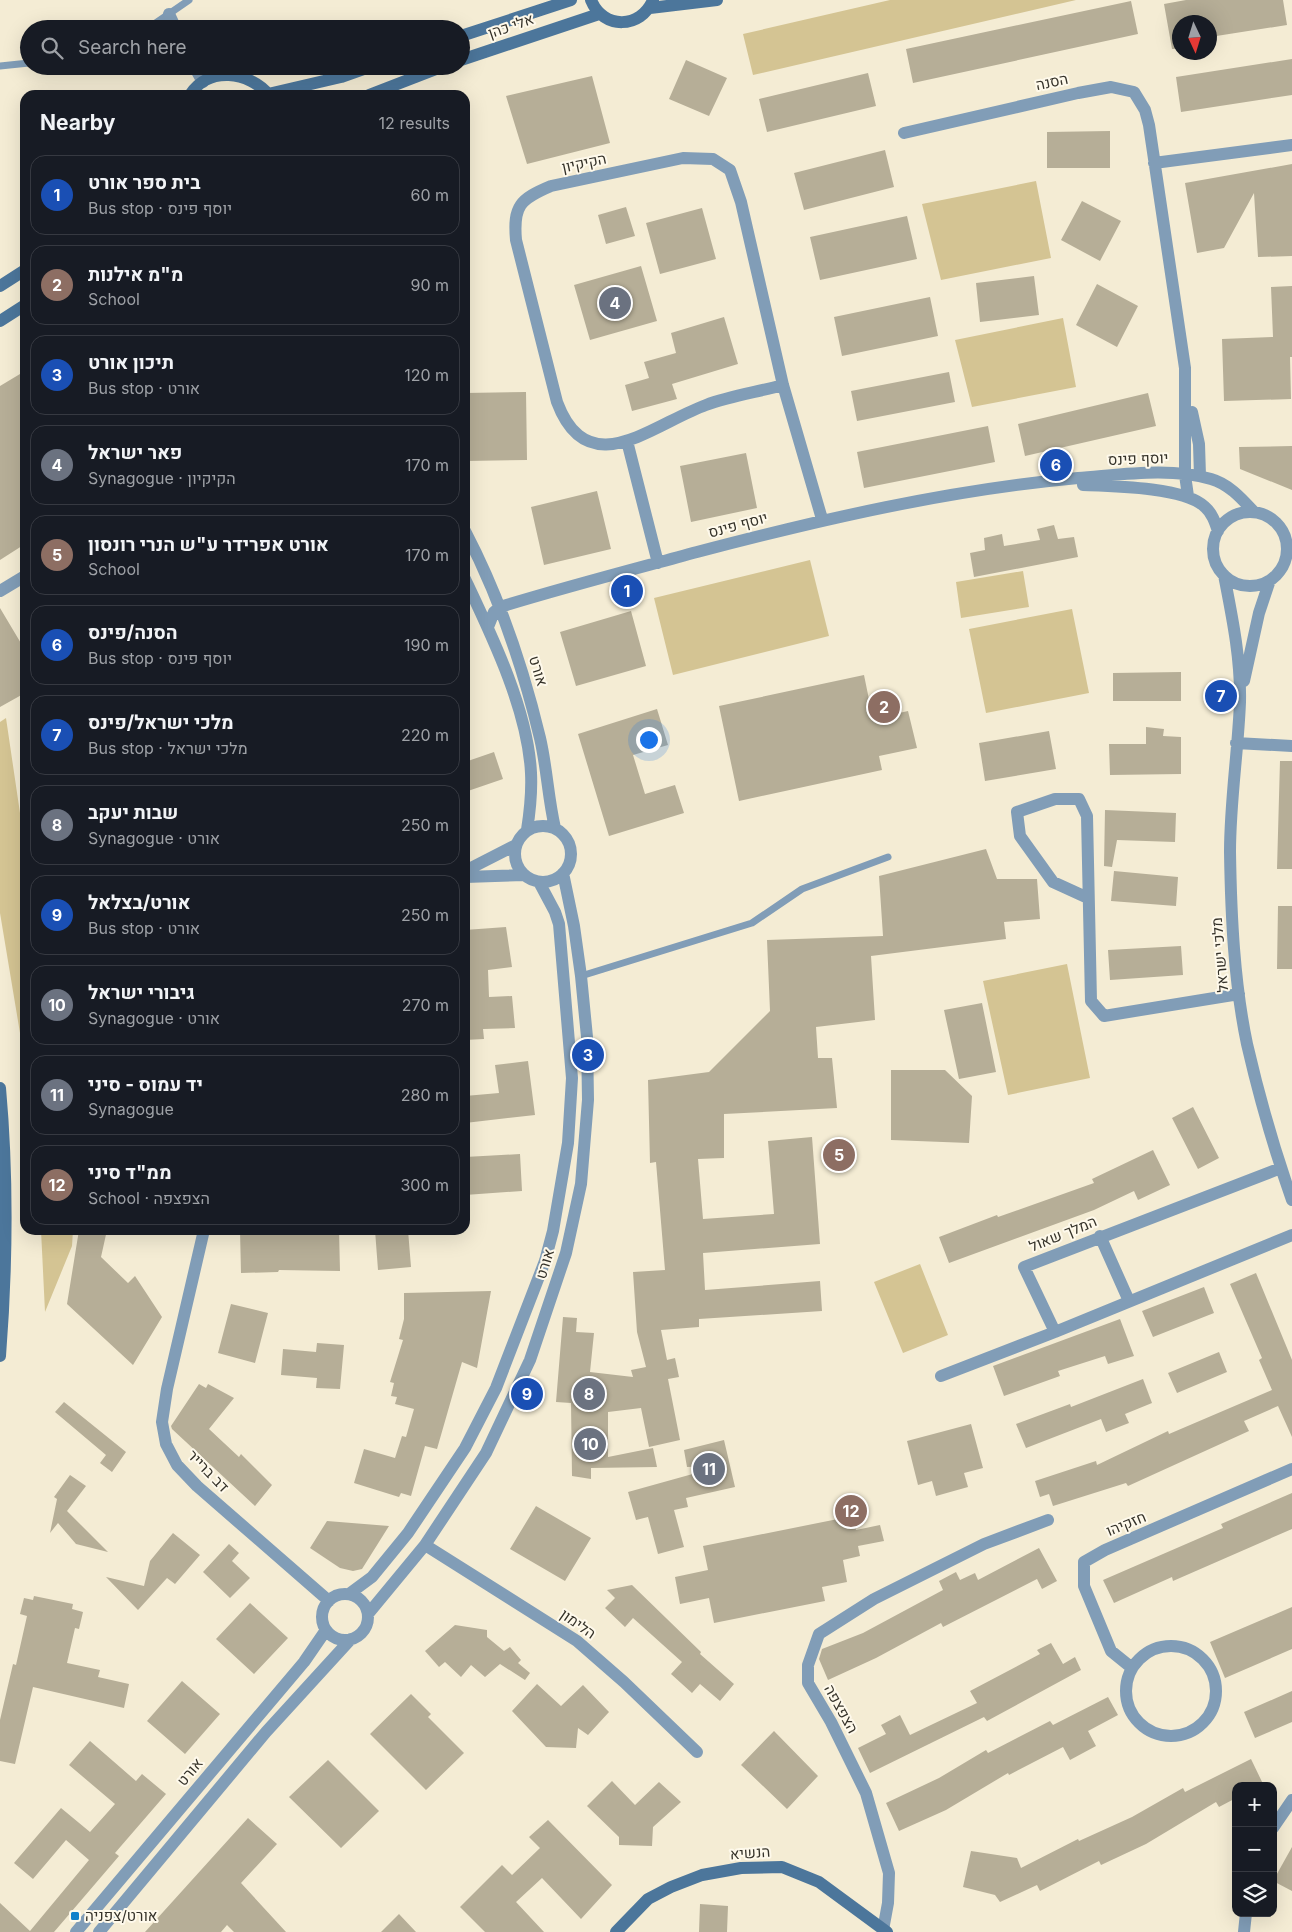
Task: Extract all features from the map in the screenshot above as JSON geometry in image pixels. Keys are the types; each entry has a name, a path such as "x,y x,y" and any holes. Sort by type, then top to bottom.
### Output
{"street":[{"name":"אלי כהן","path":"470,33 571,0"},
{"path":"591,0 599,14 607,20 626,23 635,20 652,4 717,0"},
{"path":"169,14 172,20"},
{"name":"אלי כהן","path":"470,57 599,14"},
{"path":"198,75 202,82"},
{"path":"195,90 202,82 223,75"},
{"path":"235,75 258,84 264,90"},
{"path":"285,90 347,75"},
{"path":"382,90 421,75"},
{"name":"הסנה","path":"904,132 1111,87 1134,92 1145,110 1187,390 1199,444 1200,476"},
{"path":"1154,164 1292,145"},
{"name":"הקיקיון","path":"783,385 706,405 627,441 598,445 580,438 564,421 557,402 516,240 514,218 522,203 533,194 550,186 683,158 713,159 730,170 741,202 783,385 822,519"},
{"path":"0,286 20,273"},
{"path":"0,320 20,309"},
{"name":"הסנה","path":"1187,390 1185,474 1188,496"},
{"path":"627,441 658,563"},
{"name":"יוסף פינס","path":"500,607 596,578 822,519 1010,484 1131,474 1185,474 1200,476 1223,484 1237,494 1254,512"},
{"name":"יוסף פינס","path":"1010,484 1104,486 1188,496 1207,508 1218,531"},
{"path":"1280,526 1287,546 1287,565 1270,580 1258,585 1246,585 1234,582 1224,575 1214,554 1214,542 1218,531 1233,516 1254,512 1272,519 1280,526 1292,531"},
{"name":"אורט","path":"470,540 484,566 524,677 540,738 555,828"},
{"name":"מלכי ישראל","path":"1224,575 1236,643 1240,701"},
{"path":"0,591 20,579"},
{"name":"מלכי ישראל","path":"1270,580 1255,630 1240,701 1230,851 1232,916 1247,1044 1281,1168 1292,1200"},
{"name":"אורט","path":"470,589 488,627 512,686 526,741 531,771 531,801 527,830"},
{"path":"488,627 494,612 500,607"},
{"path":"1236,743 1292,746"},
{"path":"1088,898 1053,882 1020,836 1017,812 1055,799 1079,799 1087,816 1091,1001 1104,1016 1240,994"},
{"path":"470,868 516,845 527,830 536,826 555,828 568,840 571,848 569,866 563,874 553,881 538,882 524,875 470,877"},
{"path":"516,845 516,861 524,875"},
{"name":"אורט","path":"368,1614 424,1545 486,1453 514,1398 541,1330 566,1253 581,1184 588,1100 587,1038 574,926 563,874"},
{"name":"אורט","path":"349,1594 372,1577 408,1533 465,1448 500,1380 533,1296 549,1246 568,1143 572,1078 559,924 555,912 538,882"},
{"path":"0,1088 6,1192 6,1265 0,1356"},
{"name":"המלך שאול","path":"1055,1332 1024,1267 1100,1236 1281,1168"},
{"name":"דב ברייר","path":"203,1235 167,1389 162,1422 166,1444 177,1465 197,1486 329,1600"},
{"path":"942,1376 1292,1235"},
{"path":"1100,1236 1129,1301"},
{"name":"חזקיהו","path":"1132,1668 1111,1651 1084,1586 1084,1562 1105,1550 1184,1517 1292,1468"},
{"name":"הצפצפה","path":"885,1931 889,1872 866,1793 832,1722 808,1683 808,1665 819,1634 874,1599 967,1552 1048,1520"},
{"name":"הלימון","path":"424,1545 578,1642 697,1752"},
{"path":"99,1932 266,1732 350,1639 363,1630 368,1614 361,1600 349,1594 342,1594 329,1600 322,1615 326,1630 337,1638 350,1639"},
{"name":"אורט","path":"76,1932 304,1662 326,1630"},
{"path":"1167,1645 1182,1646 1196,1652 1210,1668 1217,1690 1215,1704 1207,1719 1194,1730 1178,1736 1161,1735 1148,1730 1136,1720 1129,1707 1126,1693 1127,1678 1132,1668 1147,1653 1167,1645"},
{"path":"1274,1827 1292,1800"},
{"name":"הנשיא","path":"616,1932 648,1899 671,1887 702,1875 741,1868 782,1867 819,1882 885,1931"},
{"path":"1244,1932 1246,1917"}],"lane":[{"path":"160,20 189,0"},
{"path":"0,66 20,64"},
{"path":"580,976 752,923 802,889 888,857"}],"shaded area":[{"path":"890,0 1076,0 753,75 743,34"},
{"path":"1036,181 1051,258 941,280 922,204"},
{"path":"1063,318 1076,387 972,407 955,340"},
{"path":"810,560 829,636 673,675 654,598"},
{"path":"1023,571 1029,607 961,618 956,582"},
{"path":"1072,609 1089,693 986,713 969,629"},
{"path":"6,718 20,813 20,1033 0,913 0,722"},
{"path":"1067,964 1090,1078 1008,1095 983,981"},
{"path":"41,1235 73,1235 72,1246 45,1312"},
{"path":"920,1264 948,1335 903,1353 874,1282"}],"building":[{"path":"1186,0 1283,0 1287,25 1217,36 1217,15 1172,15 1172,49 1164,4"},
{"path":"1131,1 1138,34 913,83 906,49"},
{"path":"1292,59 1292,95 1181,112 1176,77"},
{"path":"686,60 727,78 709,116 669,99"},
{"path":"868,73 876,106 767,132 759,99"},
{"path":"592,76 610,143 527,164 506,96"},
{"path":"1110,131 1110,168 1047,168 1047,132"},
{"path":"885,150 894,187 804,210 794,173"},
{"path":"1292,164 1292,256 1258,257 1254,193 1224,248 1197,253 1185,183"},
{"path":"1082,201 1121,221 1100,261 1061,240"},
{"path":"626,207 635,236 606,244 598,215"},
{"path":"702,208 716,259 660,274 646,223"},
{"path":"907,216 917,259 820,280 810,237"},
{"path":"641,266 657,321 590,340 574,285"},
{"path":"1034,276 1039,315 980,322 976,283"},
{"path":"1097,284 1138,306 1117,347 1076,325"},
{"path":"1292,286 1291,399 1224,401 1222,339 1273,337 1271,287"},
{"path":"930,297 938,336 842,356 834,317"},
{"path":"724,317 738,364 672,384 677,399 632,411 625,385 649,378 644,362 676,353 671,333"},
{"path":"949,372 955,402 857,421 851,391"},
{"path":"20,374 20,547 0,560 0,386"},
{"path":"526,392 527,460 470,461 470,393"},
{"path":"1148,393 1156,426 1025,456 1018,424"},
{"path":"988,426 995,462 864,488 857,452"},
{"path":"1292,446 1292,490 1240,469 1239,447"},
{"path":"746,453 757,508 691,522 680,466"},
{"path":"597,491 611,549 544,565 531,507"},
{"path":"1054,525 1058,539 1074,537 1078,557 974,577 970,553 985,550 984,538 1002,534 1004,546 1040,540 1037,529"},
{"path":"0,608 20,642 20,696 0,707"},
{"path":"631,611 646,666 576,686 560,632"},
{"path":"1181,672 1181,701 1113,701 1113,673"},
{"path":"864,675 873,719 908,711 917,748 879,756 882,770 739,801 719,706"},
{"path":"657,709 668,745 633,755 645,794 675,785 684,813 609,836 578,734"},
{"path":"1146,727 1164,729 1163,736 1181,737 1181,774 1110,775 1109,744 1146,744"},
{"path":"1049,731 1056,769 985,781 979,743"},
{"path":"494,752 503,779 470,790 470,760"},
{"path":"1280,761 1292,761 1292,869 1277,869"},
{"path":"1105,810 1176,813 1175,842 1117,840 1112,867 1104,866"},
{"path":"986,849 997,879 1037,879 1040,919 1004,922 1006,939 871,956 875,1020 816,1027 818,1058 832,1058 837,1108 724,1114 724,1158 698,1159 703,1219 774,1214 768,1141 812,1137 820,1244 703,1253 705,1290 820,1281 822,1311 699,1319 699,1327 661,1330 667,1360 675,1358 679,1377 668,1379 680,1440 649,1447 641,1408 608,1412 608,1457 653,1448 657,1467 591,1468 591,1479 572,1476 571,1403 556,1402 563,1317 577,1318 576,1332 594,1333 590,1372 633,1377 631,1370 646,1367 637,1332 633,1272 665,1270 656,1162 650,1163 648,1080 709,1072 770,1011 767,940 883,936 879,876"},
{"path":"1114,871 1178,877 1176,906 1111,901"},
{"path":"1278,906 1292,906 1292,969 1277,969"},
{"path":"506,927 512,967 488,970 489,997 512,996 515,1028 483,1029 484,1039 470,1040 470,930"},
{"path":"1181,946 1183,975 1110,980 1108,950"},
{"path":"982,1003 996,1072 959,1079 944,1010"},
{"path":"528,1061 535,1115 470,1122 470,1096 499,1093 495,1065"},
{"path":"891,1070 945,1070 972,1096 969,1143 891,1140"},
{"path":"1193,1107 1219,1158 1198,1169 1172,1118"},
{"path":"1153,1150 1170,1185 1138,1200 1134,1191 1094,1210 949,1263 939,1237 997,1215 998,1217 1094,1183 1092,1179"},
{"path":"520,1154 522,1191 470,1195 470,1157"},
{"path":"78,1235 106,1235 101,1257 128,1283 135,1276 162,1317 133,1365 67,1304"},
{"path":"240,1235 339,1235 340,1271 279,1270 278,1272 241,1273"},
{"path":"375,1235 408,1235 411,1267 378,1270"},
{"path":"1256,1273 1292,1360 1292,1437 1278,1406 1244,1421 1249,1431 1128,1486 1126,1483 1053,1506 1049,1494 1040,1497 1035,1481 1096,1461 1097,1465 1168,1431 1169,1434 1272,1390 1259,1360 1262,1358 1230,1284"},
{"path":"1204,1287 1214,1313 1153,1337 1142,1311"},
{"path":"491,1291 477,1368 462,1362 437,1449 425,1446 411,1496 401,1493 399,1497 354,1483 364,1449 395,1458 402,1436 406,1437 414,1409 395,1404 397,1397 391,1396 394,1383 390,1382 403,1340 399,1339 404,1319 404,1293"},
{"path":"231,1304 268,1313 255,1363 218,1353"},
{"path":"1120,1319 1134,1356 1108,1364 1105,1356 1058,1371 1060,1376 1004,1396 993,1366"},
{"path":"317,1343 344,1345 340,1389 316,1388 317,1378 281,1375 283,1349 316,1352"},
{"path":"1219,1352 1227,1372 1177,1393 1168,1373"},
{"path":"1143,1379 1152,1403 1125,1414 1129,1423 1106,1432 1101,1419 1026,1448 1016,1424 1070,1404 1071,1407"},
{"path":"199,1384 206,1388 208,1384 234,1398 209,1429 239,1457 241,1454 272,1485 255,1506 172,1429 171,1426"},
{"path":"64,1402 126,1452 112,1472 100,1463 106,1455 55,1412"},
{"path":"971,1424 983,1468 964,1473 968,1487 936,1496 932,1481 918,1485 907,1441"},
{"path":"724,1440 735,1487 686,1498 688,1507 674,1510 684,1547 658,1554 648,1517 636,1520 628,1492 707,1470 707,1466 687,1467 684,1450"},
{"path":"70,1475 86,1486 67,1511 108,1552 76,1544 58,1523 50,1533 57,1499 54,1497"},
{"path":"1292,1493 1292,1529 1173,1581 1172,1577 1114,1603 1103,1580 1223,1528 1221,1524"},
{"path":"536,1506 591,1538 565,1581 510,1549"},
{"path":"853,1516 856,1530 880,1525 884,1541 858,1546 860,1556 843,1560 847,1582 822,1587 825,1601 714,1623 709,1598 680,1604 675,1577 708,1570 703,1546"},
{"path":"327,1521 389,1526 362,1569 353,1571 340,1568 310,1548"},
{"path":"173,1533 200,1555 175,1584 167,1578 138,1610 106,1577 144,1586 150,1561"},
{"path":"229,1544 239,1553 232,1561 250,1578 230,1598 203,1572"},
{"path":"1039,1548 1057,1581 1042,1589 1037,1579 943,1627 941,1623 876,1658 828,1680 819,1659 822,1649 863,1633 943,1590 939,1581 956,1572 960,1580 975,1573 978,1580"},
{"path":"632,1585 701,1652 700,1654 734,1684 720,1701 700,1684 692,1693 671,1674 682,1662 633,1618 625,1627 605,1608 615,1598 607,1590"},
{"path":"34,1596 73,1604 72,1609 83,1612 79,1629 75,1628 67,1663 100,1670 98,1677 129,1684 124,1708 33,1687 15,1764 0,1761 0,1720 13,1664 16,1665 27,1616 20,1614 24,1598 33,1600"},
{"path":"250,1603 288,1638 254,1674 216,1639"},
{"path":"1292,1607 1292,1649 1225,1678 1210,1642"},
{"path":"455,1625 487,1630 487,1637 504,1651 510,1647 521,1660 518,1663 530,1673 525,1680 500,1664 485,1677 471,1665 461,1677 445,1662 439,1667 425,1651"},
{"path":"1051,1643 1063,1664 1075,1657 1081,1670 987,1721 984,1717 870,1773 858,1748 886,1734 881,1725 900,1715 910,1735 977,1703 970,1691 1040,1654 1037,1650"},
{"path":"182,1681 220,1714 185,1754 147,1721"},
{"path":"537,1684 561,1706 583,1685 609,1712 588,1735 578,1728 576,1748 546,1747 512,1711"},
{"path":"1292,1691 1292,1722 1255,1738 1244,1712"},
{"path":"411,1694 431,1714 428,1717 464,1753 426,1790 370,1734"},
{"path":"1108,1697 1118,1715 1088,1731 1096,1746 1070,1760 1063,1747 1009,1775 1008,1773 946,1810 899,1831 886,1803 939,1778 986,1750 988,1753 1050,1721 1053,1725"},
{"path":"774,1731 818,1776 787,1809 741,1765"},
{"path":"90,1741 136,1781 142,1774 166,1794 115,1853 119,1856 54,1932 0,1932 0,1903 30,1931 89,1860 66,1840 33,1879 14,1863 61,1808 90,1832 115,1804 69,1765"},
{"path":"1251,1759 1262,1782 1232,1782 1232,1800 1219,1807 1216,1802 1146,1844 1101,1865 1099,1861 1040,1891 1037,1885 1000,1902 995,1895 963,1887 971,1851 1017,1858 1021,1868 1078,1839 1079,1841 1132,1817 1183,1788 1185,1792"},
{"path":"328,1760 379,1811 341,1848 289,1797"},
{"path":"612,1781 635,1805 659,1782 681,1802 653,1827 652,1846 619,1845 619,1837 587,1806"},
{"path":"248,1818 277,1844 241,1883 286,1932 234,1932 227,1925 221,1932 145,1932"},
{"path":"548,1820 612,1885 581,1919 542,1878 516,1902 544,1932 485,1932 460,1907 502,1865 512,1875 540,1848 529,1837"},
{"path":"1292,1847 1292,1891 1277,1883 1277,1874"},
{"path":"700,1904 728,1906 727,1932 699,1932"},
{"path":"399,1914 416,1932 381,1932"}],"place":[{"name":"פאר ישראל","path":"615,303"},
{"name":"הסנה/פינס","path":"1056,465"},
{"name":"בית ספר אורט","path":"627,591"},
{"name":"מלכי ישראל/פינס","path":"1221,696"},
{"name":"מ\"מ אילנות","path":"884,707"},
{"name":"תיכון אורט","path":"588,1055"},
{"name":"אורט אפרידר ע\"ש הנרי רונסון","path":"839,1155"},
{"name":"אורט/בצלאל","path":"527,1394"},
{"name":"שבות יעקב","path":"589,1394"},
{"name":"גיבורי ישראל","path":"590,1444"},
{"name":"יד עמוס - סיני","path":"709,1469"},
{"name":"ממ\"ד סיני","path":"851,1511"},
{"name":"אורט/צפניה","path":"75,1916"}]}
